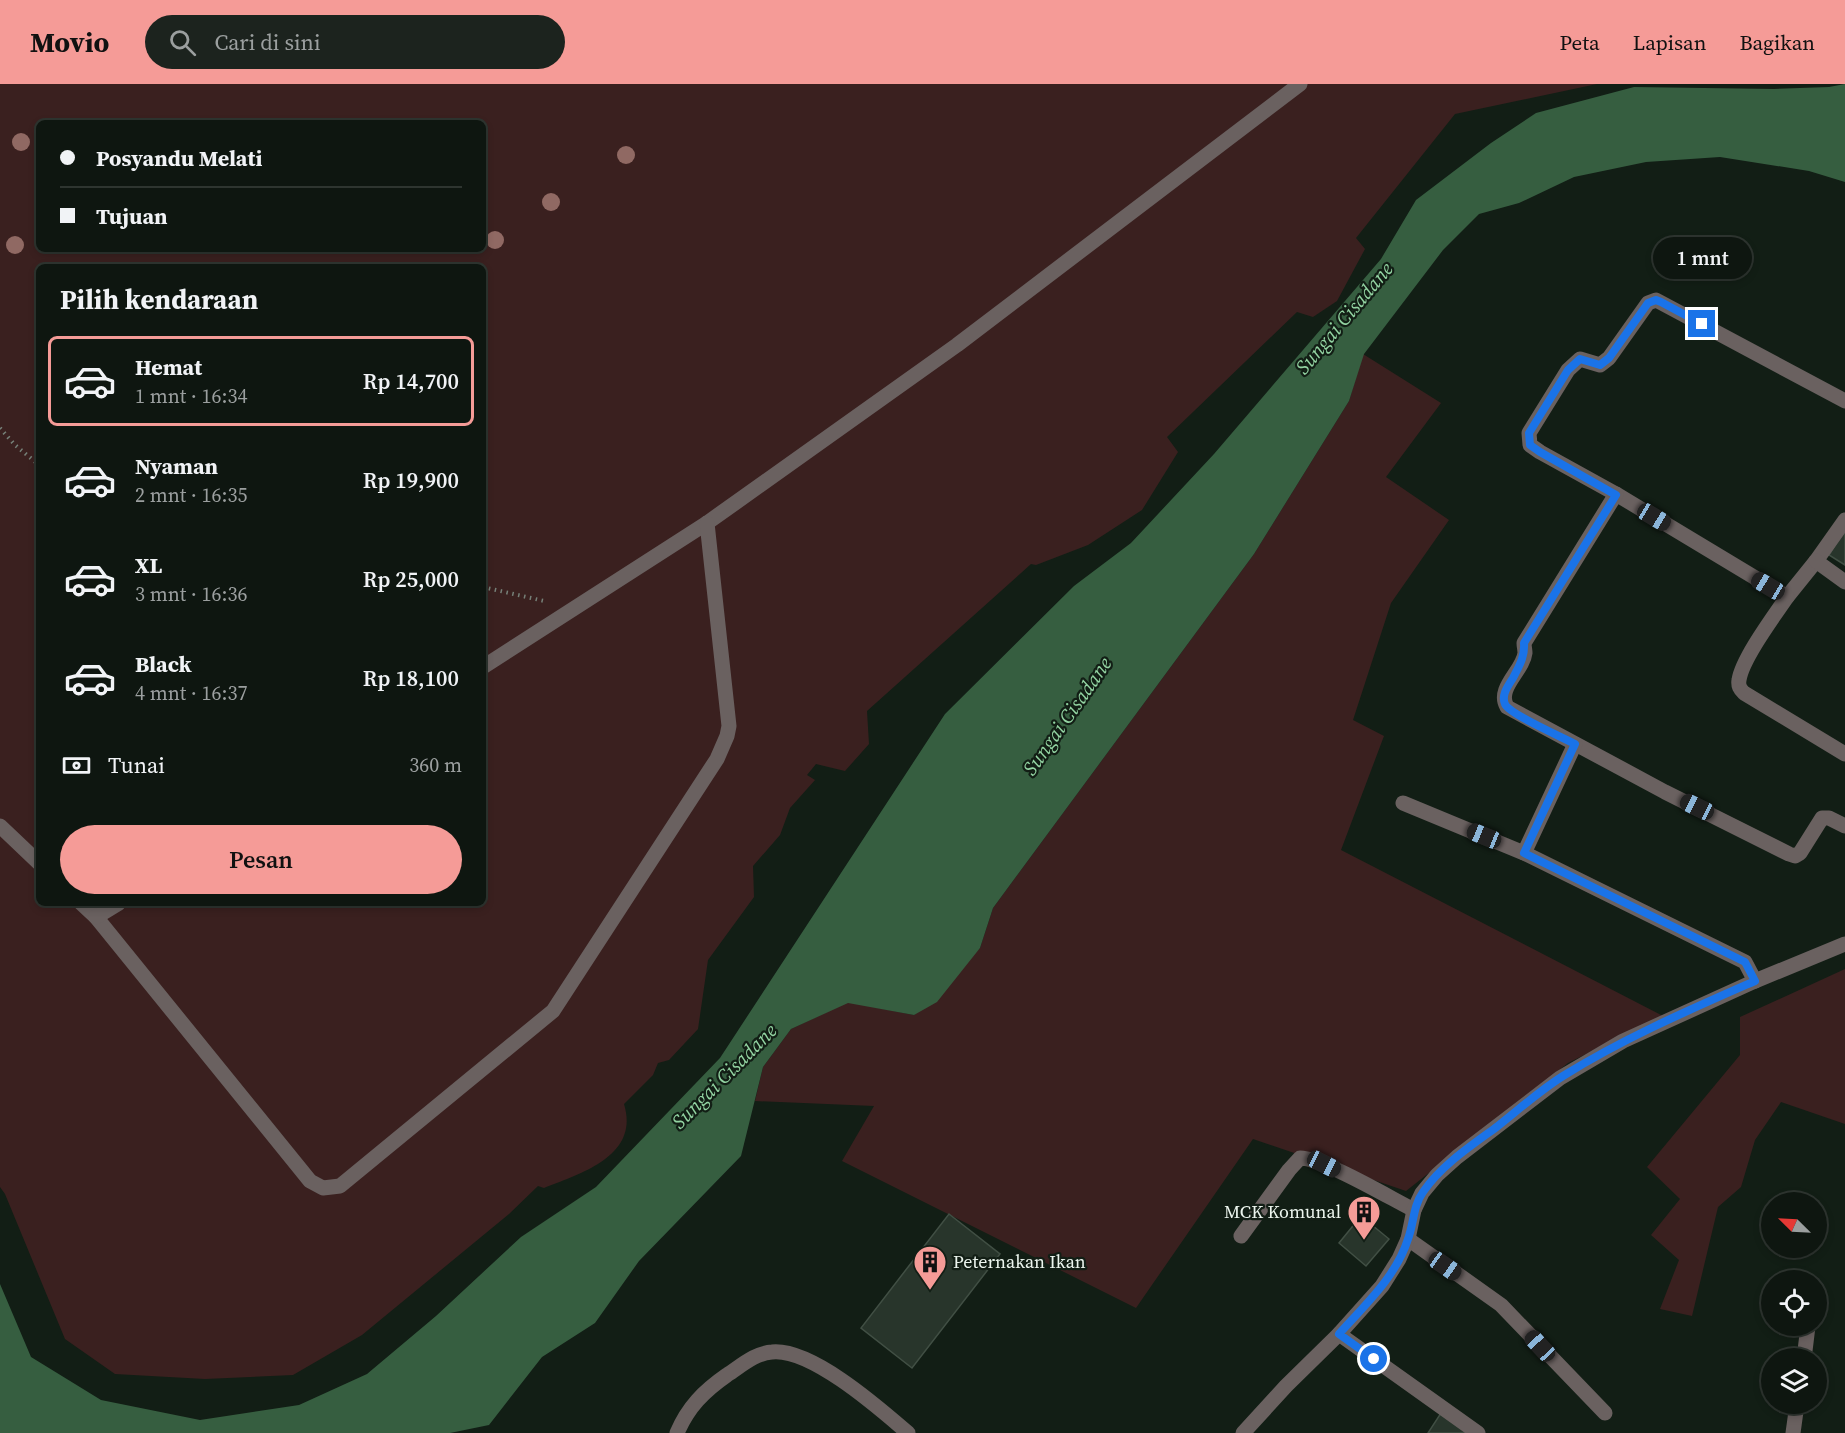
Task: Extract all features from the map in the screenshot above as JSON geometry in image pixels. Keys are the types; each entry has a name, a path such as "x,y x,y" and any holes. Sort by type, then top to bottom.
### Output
{"street":[{"path":"486,665 707,523 957,345 1300,84"},
{"path":"1787,597 1535,449 1530,445 1529,433 1568,370 1580,359 1600,365 1609,358 1648,303 1656,300 1845,400"},
{"path":"1616,495 1524,643 1525,654 1504,694 1507,707 1789,854 1795,856 1800,853 1822,818 1829,818 1845,826"},
{"path":"1845,520 1756,642 1739,678 1739,687 1743,693 1845,754"},
{"path":"84,906 96,917 310,1181 323,1188 340,1186 553,1011 717,759 729,726 707,523"},
{"path":"1816,561 1845,582"},
{"path":"1524,853 1575,744"},
{"path":"1403,803 1524,853 1745,962 1755,981"},
{"path":"0,826 36,860"},
{"path":"96,917 113,906"},
{"path":"1242,1433 1339,1334 1382,1286 1399,1259 1408,1239 1414,1210 1422,1193 1443,1169 1560,1078 1623,1041 1755,981 1845,944"},
{"path":"1241,1236 1300,1158 1308,1158 1324,1164 1414,1210"},
{"path":"1408,1239 1501,1305 1605,1413"},
{"path":"1339,1334 1479,1433"},
{"path":"677,1433 683,1418 706,1390 756,1355 783,1352 796,1355 845,1382 867,1397 908,1433"},
{"path":"1793,1433 1796,1414"}],"path":[{"path":"0,428 15,446 36,463"},
{"path":"486,588 575,608"}],"shaded area":[{"path":"0,84 1597,84 1455,114 1356,238 1365,249 1337,301 1313,317 1297,312 1167,437 1178,452 1142,510 1088,545 1036,565 1031,564 867,711 869,744 845,771 816,764 807,775 815,780 790,808 780,835 753,866 754,897 708,960 698,1029 669,1060 658,1063 653,1075 624,1104 627,1122 623,1137 615,1149 590,1169 544,1188 538,1186 509,1214 362,1335 293,1375 205,1379 115,1374 65,1339 5,1194 0,1187"},
{"path":"1363,354 1441,403 1386,477 1449,520 1391,603 1353,720 1384,736 1341,850 1663,1016 1568,1063 1406,1191 1253,1139 1136,1308 842,1161 874,1106 755,1101 763,1067 791,1029 848,1002 914,1015 980,948 993,908 1254,554 1349,401"},
{"path":"1845,969 1845,1124 1781,1102 1755,1140 1741,1187 1718,1207 1692,1316 1660,1309 1679,1260 1651,1235 1680,1199 1647,1167 1740,1055 1740,1017"}],"water":[{"name":"Sungai Cisadane","path":"1845,84 1845,182 1809,171 1720,157 1646,162 1574,177 1519,203 1479,214 1443,250 1364,354 1349,401 1254,554 993,908 980,948 937,1002 914,1015 848,1003 791,1029 763,1067 741,1156 639,1261 595,1323 542,1357 489,1425 450,1433 0,1433 0,1284 31,1357 101,1400 200,1420 299,1405 367,1374 436,1316 521,1237 596,1187 720,1058 945,714 1074,586 1131,543 1214,454 1381,259 1416,200 1491,143 1536,113 1634,87 1774,89 1829,87"}],"building":[{"path":"1845,529 1845,565 1829,555"},
{"name":"Peternakan Ikan","path":"949,1214 1000,1254 912,1368 861,1328"},
{"name":"MCK Komunal","path":"1361,1216 1389,1239 1366,1266 1339,1243"},
{"path":"1441,1413 1466,1430 1464,1433 1428,1433"}],"place":[{"name":"MCK Komunal","path":"1364,1241"},
{"name":"Peternakan Ikan","path":"930,1291"}],"route":[{"path":"1374,1359 1339,1334 1382,1286 1399,1259 1408,1239 1414,1210 1422,1193 1437,1175 1456,1157 1560,1078 1623,1041 1755,981 1745,962 1524,853 1575,744 1516,714 1504,702 1504,694 1525,654 1524,643 1616,495 1530,445 1529,433 1568,370 1580,359 1600,365 1609,358 1648,303 1656,300 1702,324"}]}
